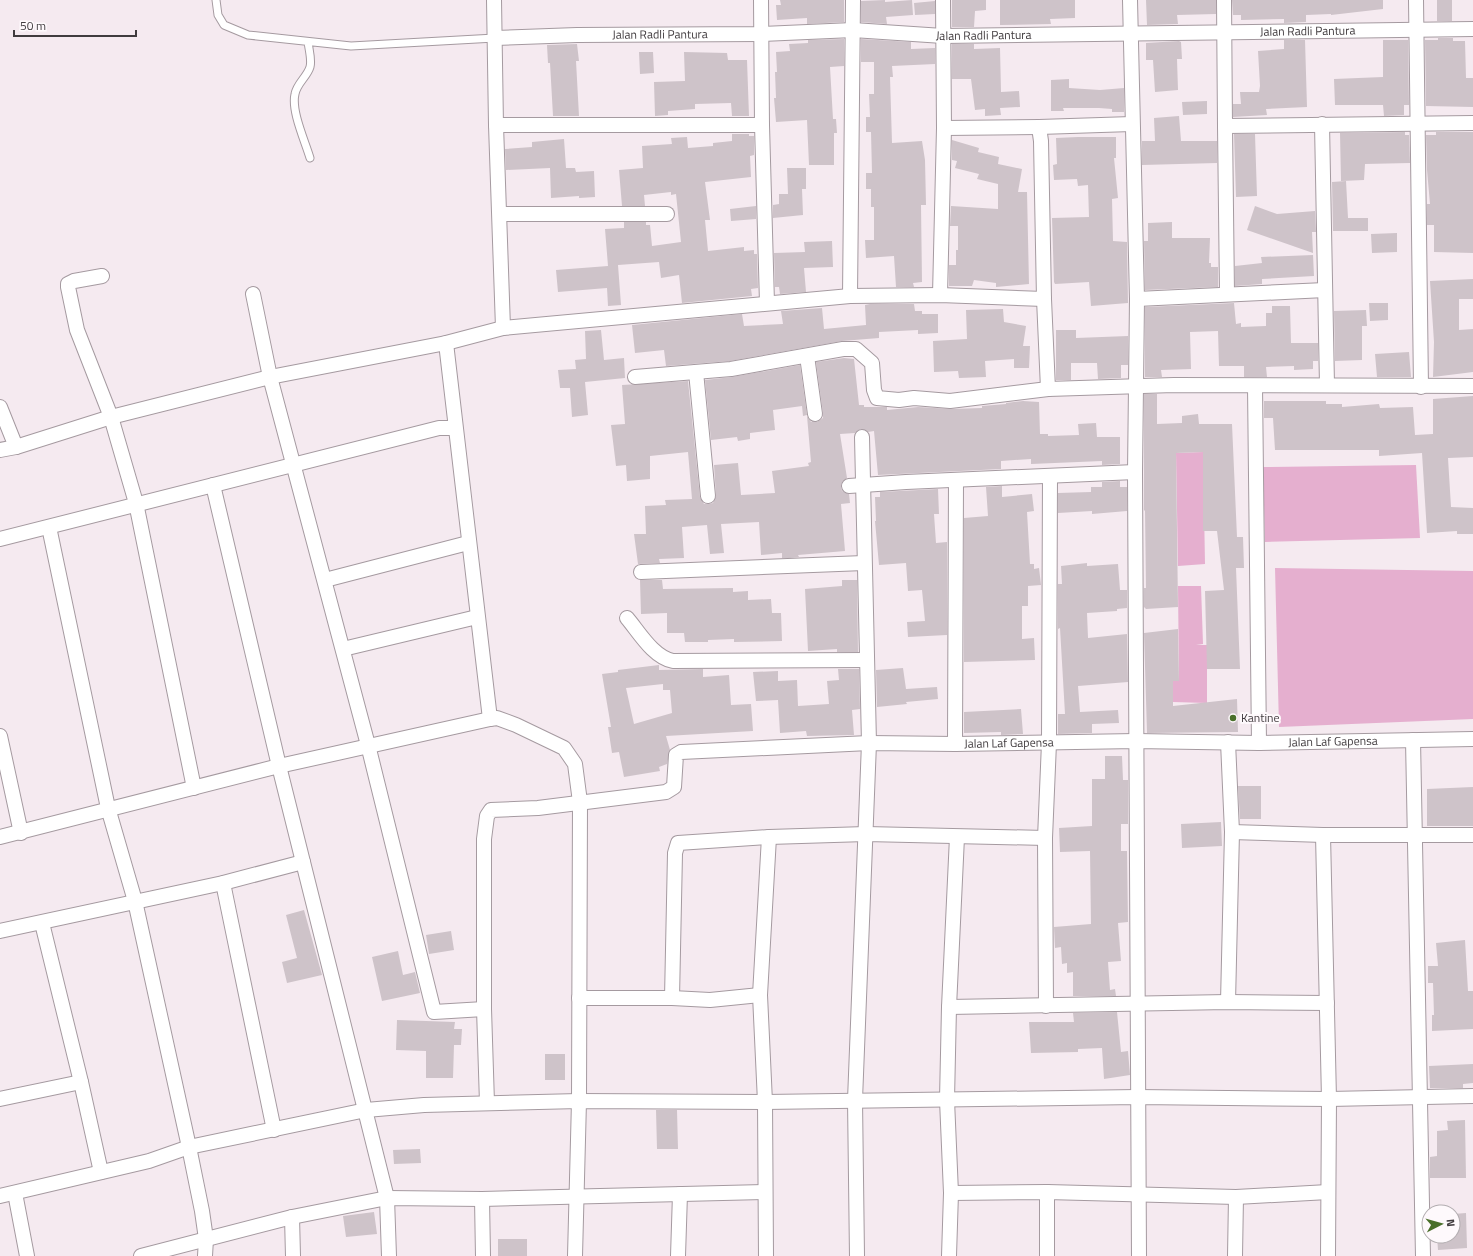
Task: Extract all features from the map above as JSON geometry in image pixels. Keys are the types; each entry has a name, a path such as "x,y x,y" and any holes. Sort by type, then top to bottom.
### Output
{"street":[{"path":"494,0 496,125 503,328"},
{"path":"761,0 762,125 767,303"},
{"path":"850,296 853,0"},
{"path":"940,295 944,128 943,0"},
{"path":"1130,0 1137,299 1135,472 1139,1256"},
{"path":"1224,0 1227,293"},
{"path":"1416,0 1421,387"},
{"name":"Jalan Radli Pantura","path":"495,38 577,35 761,34 853,30 943,36 1473,29"},
{"path":"1225,126 1322,124 1417,125 1473,123"},
{"path":"944,128 1132,124"},
{"path":"1322,124 1327,385"},
{"path":"496,125 762,125"},
{"path":"1039,127 1048,389"},
{"path":"500,214 667,214"},
{"path":"102,276 74,281 68,284 68,287 77,330 111,417 136,503 194,788"},
{"path":"1137,299 1227,293 1325,290"},
{"path":"253,294 270,378 368,745 434,1012 484,1009"},
{"path":"0,450 16,447 111,417 270,378 446,343 503,328 850,296 940,295 1044,299"},
{"path":"446,343 454,428 490,718"},
{"path":"635,377 731,369 844,349 856,349 872,364 874,390 878,398 887,400 914,398 950,401 1048,389 1327,385 1421,387 1473,386"},
{"path":"807,356 815,414"},
{"path":"696,372 708,496"},
{"path":"1255,386 1259,743"},
{"path":"0,407 16,447"},
{"path":"0,539 136,503 439,428 454,428"},
{"path":"857,1256 855,1100 869,743 862,437"},
{"path":"849,486 906,482 1135,472"},
{"path":"1046,1006 1045,838 1049,743 1050,476"},
{"path":"955,744 956,481"},
{"path":"213,485 279,766 387,1198 390,1256"},
{"path":"49,527 108,808 135,901 189,1147 206,1239 205,1256"},
{"path":"325,580 468,543"},
{"path":"641,572 864,563"},
{"path":"343,649 477,617"},
{"path":"628,618 652,648 665,659 673,661 867,660"},
{"path":"0,837 21,833 108,808 279,766 490,718 497,718 516,725 564,748 575,764 580,802 579,1101 575,1256"},
{"path":"0,736 21,833"},
{"name":"Jalan Laf Gapensa","path":"580,802 666,792 671,790 675,784 676,755 678,752 869,743 955,744 1136,741 1259,743 1473,739"},
{"path":"1413,740 1423,1256"},
{"path":"1228,742 1232,832 1228,1002"},
{"path":"487,1103 484,1009 484,839 487,816 491,810 538,808 580,802"},
{"path":"1232,832 1324,835 1473,835"},
{"path":"672,998 675,853 678,843 769,837 866,834 1045,838"},
{"path":"1324,835 1329,1099 1328,1256"},
{"path":"766,1256 765,1102 760,995 769,837"},
{"path":"949,1256 951,1194 947,1100 949,1007 957,837"},
{"path":"0,931 223,883 303,862"},
{"path":"223,883 274,1130"},
{"path":"42,923 81,1082 101,1172"},
{"path":"580,998 672,998 710,1000 760,995"},
{"path":"949,1007 1138,1005 1228,1002 1327,1003"},
{"path":"0,1099 81,1082"},
{"path":"0,1196 149,1160 189,1147 366,1110 487,1103 579,1101 765,1102 1138,1097 1329,1099 1473,1096"},
{"path":"16,1192 27,1256"},
{"path":"141,1256 292,1217 387,1198 482,1199 765,1192"},
{"path":"951,1194 1047,1192 1236,1196 1328,1192"},
{"path":"1047,1192 1047,1256"},
{"path":"678,1256 680,1194"},
{"path":"1235,1256 1236,1196"},
{"path":"482,1199 483,1256"},
{"path":"292,1217 293,1256"}],"lane":[{"path":"216,0 218,15 224,25 232,30 248,36 351,46 495,38"},
{"path":"308,42 310,68 298,83 294,105 310,158"}],"shaded area":[{"path":"1203,452 1205,564 1178,566 1176,453"},
{"path":"1416,465 1420,538 1265,542 1263,467"},
{"path":"1275,568 1473,571 1473,719 1279,727"},
{"path":"1178,586 1201,586 1203,644 1196,645 1207,645 1207,703 1173,702 1173,681 1179,680"}],"building":[{"path":"780,0 844,0 844,22 807,24 807,18 777,20 776,5 781,5"},
{"path":"885,0 885,2 912,0 913,15 886,17 887,24 861,22 861,1"},
{"path":"952,0 986,0 986,10 975,11 974,27 952,27"},
{"path":"1000,0 1075,0 1075,18 1050,19 1051,24 1000,25"},
{"path":"1146,0 1216,0 1216,14 1177,15 1178,24 1147,25"},
{"path":"1232,0 1383,0 1383,9 1331,15 1306,15 1306,22 1284,23 1284,19 1241,20 1241,15 1233,15"},
{"path":"1437,0 1452,0 1452,21 1437,21"},
{"path":"935,1 935,14 915,15 914,3"},
{"path":"1438,38 1453,38 1453,41 1465,41 1466,78 1473,78 1473,107 1426,106 1425,40 1438,40"},
{"path":"844,39 844,66 830,67 833,119 836,119 837,133 834,133 834,165 809,165 807,120 776,122 774,98 776,98 776,52 790,51 789,44 808,43 808,40"},
{"path":"861,39 911,42 911,49 935,48 935,64 892,66 893,77 890,77 892,143 922,141 925,160 926,205 921,205 922,282 913,283 914,287 896,287 894,256 866,258 865,240 874,240 874,207 871,207 871,189 866,189 866,173 872,173 871,132 866,132 866,117 870,117 869,94 874,94 874,62 861,62"},
{"path":"1284,40 1305,40 1307,107 1266,109 1267,115 1233,117 1233,104 1241,104 1240,92 1259,92 1258,51 1284,49"},
{"path":"1383,40 1408,40 1409,105 1404,105 1404,115 1384,116 1383,105 1335,105 1334,79 1383,77"},
{"path":"1181,42 1182,59 1177,59 1178,90 1155,92 1153,60 1146,60 1146,43"},
{"path":"577,44 579,61 576,61 579,116 553,116 550,63 548,63 547,45"},
{"path":"952,44 974,44 974,49 1000,48 1001,92 1019,91 1020,107 1000,108 1001,115 985,116 985,109 975,110 971,79 952,79"},
{"path":"639,52 653,52 654,73 640,74"},
{"path":"684,52 727,53 728,60 747,60 749,116 732,116 731,103 695,104 695,109 668,111 668,115 655,116 654,82 685,81"},
{"path":"1069,79 1069,88 1100,90 1124,88 1124,112 1112,112 1112,109 1099,108 1063,108 1064,111 1051,111 1051,80"},
{"path":"1207,101 1207,114 1183,115 1182,102"},
{"path":"1179,116 1181,141 1217,141 1217,163 1142,165 1142,141 1155,141 1154,118"},
{"path":"1405,132 1405,135 1409,135 1410,163 1365,164 1364,180 1341,181 1340,133"},
{"path":"1436,132 1473,132 1473,253 1434,252 1434,225 1427,225 1427,204 1430,204 1426,135 1436,135"},
{"path":"732,134 749,134 749,136 754,136 754,155 750,156 751,177 705,182 710,220 705,220 708,251 744,247 744,251 754,250 754,254 757,254 758,288 751,289 752,296 682,303 679,275 661,278 659,262 618,265 621,305 608,306 607,288 558,292 556,270 608,266 605,229 624,228 624,222 646,222 646,225 650,225 652,246 681,242 676,194 671,195 671,192 644,195 645,206 622,206 619,170 643,168 642,146 672,144 671,138 687,137 688,148 713,146 713,143 732,141"},
{"path":"1234,134 1255,134 1257,196 1236,197"},
{"path":"1116,137 1116,158 1114,158 1118,198 1112,199 1113,241 1127,242 1128,303 1091,306 1089,282 1055,284 1054,282 1052,218 1089,217 1088,185 1078,186 1077,179 1054,180 1053,165 1057,164 1056,138"},
{"path":"564,139 566,168 575,168 576,172 594,171 595,197 579,198 579,196 551,198 550,168 506,170 505,149 532,147 532,142"},
{"path":"952,140 979,148 978,152 999,157 998,164 1022,169 1018,192 1027,192 1029,284 996,287 996,283 974,280 972,286 949,286 949,265 956,265 956,250 958,250 958,226 950,226 951,206 998,209 998,184 977,179 979,174 955,168 957,161 952,160"},
{"path":"787,168 806,168 806,189 802,189 803,215 773,218 773,205 779,204 779,194 788,194"},
{"path":"1346,181 1348,218 1368,218 1368,231 1333,231 1332,182"},
{"path":"756,206 756,219 731,221 730,209"},
{"path":"1255,206 1277,214 1315,211 1316,232 1312,232 1313,253 1247,230"},
{"path":"1172,222 1172,238 1210,238 1209,263 1211,263 1211,267 1218,267 1218,287 1145,290 1144,241 1148,241 1148,223"},
{"path":"1397,233 1397,252 1372,253 1371,234"},
{"path":"832,241 833,267 804,268 806,292 780,294 779,287 775,287 774,253 805,252 804,242"},
{"path":"1313,255 1314,276 1262,279 1262,284 1235,286 1235,266 1262,263 1261,257"},
{"path":"1473,279 1473,299 1459,299 1459,330 1473,329 1473,372 1433,377 1434,342 1430,281"},
{"path":"1234,303 1236,324 1241,323 1241,327 1266,326 1266,313 1272,313 1272,306 1290,306 1291,343 1318,343 1318,361 1313,361 1313,369 1294,370 1294,366 1266,367 1267,377 1244,377 1244,366 1219,366 1218,331 1190,332 1191,369 1161,370 1162,377 1145,377 1145,307"},
{"path":"1369,303 1388,303 1388,320 1370,321"},
{"path":"914,304 915,311 922,311 922,314 938,314 938,333 918,334 918,330 879,332 879,338 842,341 730,361 666,366 664,350 635,353 632,325 742,314 744,326 783,324 781,311 822,308 824,329 866,325 865,305"},
{"path":"1003,309 1004,322 1026,326 1023,346 1030,346 1029,368 1014,368 1014,359 985,361 986,377 959,378 958,371 934,372 933,341 967,339 966,310"},
{"path":"1366,310 1367,326 1362,326 1362,360 1335,361 1334,311"},
{"path":"601,330 604,360 624,358 625,378 585,382 588,415 572,417 570,388 560,388 558,370 576,369 575,360 586,359 585,331"},
{"path":"1056,330 1076,330 1076,338 1128,336 1128,365 1121,365 1121,378 1098,379 1097,363 1071,363 1071,380 1056,380"},
{"path":"1409,352 1411,377 1377,377 1375,354"},
{"path":"844,358 854,359 859,405 864,405 864,407 887,407 887,410 918,407 951,409 982,408 982,406 1023,401 1039,402 1040,434 1048,434 1048,436 1079,435 1078,424 1096,423 1097,437 1120,437 1120,464 1102,465 1102,461 1031,464 1031,459 1001,461 1001,469 878,475 874,431 868,432 861,429 855,433 840,434 847,478 842,482 841,487 842,491 849,494 850,503 841,504 845,551 798,555 799,557 790,558 782,558 782,553 761,555 759,522 721,524 724,553 710,554 707,525 682,527 684,558 659,559 660,563 638,564 634,534 646,534 645,506 666,505 665,500 692,499 688,452 650,456 650,479 627,481 626,465 616,466 611,425 625,424 622,385 688,381 700,497 704,504 709,504 713,503 716,496 714,465 738,463 741,495 775,493 772,471 809,466 808,463 811,462 807,416 811,422 817,422 823,418 816,362"},
{"path":"800,365 807,415 803,416 802,406 773,410 775,430 750,433 750,439 738,441 737,437 711,440 705,380 732,377"},
{"path":"1144,394 1157,394 1157,424 1182,423 1182,416 1198,414 1199,424 1232,424 1237,537 1243,537 1244,568 1236,568 1240,669 1207,669 1205,591 1224,590 1217,531 1203,531 1203,452 1176,453 1178,607 1146,609 1144,607 1144,588 1146,588 1145,510 1144,511"},
{"path":"1473,396 1473,457 1448,458 1451,507 1473,508 1473,534 1457,534 1457,531 1427,533 1422,453 1379,456 1379,450 1275,450 1273,418 1264,418 1264,401 1326,401 1326,404 1342,404 1342,407 1379,404 1380,408 1413,407 1415,435 1433,434 1433,399"},
{"path":"1120,481 1120,487 1127,487 1127,511 1092,514 1092,511 1058,513 1058,493 1091,492 1091,487 1102,487 1102,482"},
{"path":"1002,486 1002,497 1032,494 1034,511 1027,512 1030,564 1034,564 1034,569 1039,568 1041,585 1028,586 1028,606 1022,606 1022,639 1034,638 1035,660 964,662 964,518 988,516 986,487"},
{"path":"938,489 939,514 934,514 936,543 947,542 947,635 908,637 907,622 925,621 922,590 908,591 906,563 879,565 875,521 875,497 880,497 880,492"},
{"path":"1087,563 1087,566 1118,564 1120,590 1127,590 1127,608 1117,609 1117,611 1087,613 1088,638 1127,634 1128,682 1078,686 1080,712 1118,710 1119,723 1092,724 1092,733 1058,734 1058,714 1065,714 1060,628 1058,629 1058,584 1062,584 1061,566"},
{"path":"640,580 662,580 663,589 733,588 733,592 748,591 748,600 771,599 772,613 781,613 782,641 734,642 734,639 708,640 708,642 685,642 684,633 667,633 667,613 641,614"},
{"path":"842,580 857,580 858,652 837,652 837,649 808,651 805,589 842,586"},
{"path":"1178,629 1179,681 1173,681 1173,706 1237,699 1238,732 1147,733 1144,633"},
{"path":"659,665 659,670 703,669 703,677 729,675 731,705 751,704 753,731 666,736 670,750 667,764 659,767 660,771 624,777 619,752 612,753 608,727 611,727 602,674 618,672 618,670","holes":["663,684 663,690 670,690 672,713 634,724 626,688"]},
{"path":"903,668 906,689 937,687 938,699 877,707 876,670"},
{"path":"838,669 859,669 860,709 852,710 854,735 807,736 806,731 780,733 778,700 756,701 753,672 778,671 778,681 797,680 798,706 829,704 827,681 839,680"},
{"path":"1021,709 1023,734 1001,735 1001,732 964,733 964,712"},
{"path":"1105,756 1122,756 1123,780 1128,780 1128,824 1121,824 1121,851 1127,851 1128,922 1118,923 1121,961 1108,962 1110,990 1115,989 1116,996 1073,996 1073,972 1067,973 1067,963 1062,964 1061,947 1055,948 1054,927 1091,924 1090,851 1060,852 1059,828 1092,826 1092,779 1105,779"},
{"path":"1238,786 1261,786 1261,819 1240,819"},
{"path":"1473,787 1473,826 1427,826 1427,789"},
{"path":"1221,822 1222,846 1182,848 1181,824"},
{"path":"304,910 322,975 287,983 282,962 297,958 286,915"},
{"path":"451,931 454,950 429,954 426,935"},
{"path":"1465,940 1468,991 1473,991 1473,1029 1432,1031 1432,1015 1434,1015 1433,983 1428,983 1428,966 1438,966 1436,943"},
{"path":"398,951 403,975 415,972 420,993 382,1001 372,957"},
{"path":"1117,1012 1121,1052 1128,1051 1130,1075 1104,1079 1102,1048 1078,1049 1078,1052 1031,1053 1029,1022 1074,1022 1073,1013"},
{"path":"397,1020 455,1022 454,1029 462,1029 461,1045 454,1045 453,1078 426,1078 426,1051 396,1050"},
{"path":"545,1054 565,1054 565,1080 545,1080"},
{"path":"1473,1064 1473,1083 1463,1084 1463,1088 1430,1088 1429,1066"},
{"path":"656,1110 677,1110 678,1149 657,1149"},
{"path":"1465,1120 1466,1178 1430,1178 1430,1157 1437,1156 1437,1131 1448,1130 1447,1121"},
{"path":"420,1149 421,1163 394,1164 393,1150"},
{"path":"374,1212 377,1234 346,1237 343,1216"},
{"path":"1461,1213 1466,1213 1467,1248 1438,1250 1438,1244 1461,1244"},
{"path":"498,1239 527,1239 527,1256 498,1256"}],"place":[{"name":"Kantine","path":"1233,718"}]}
